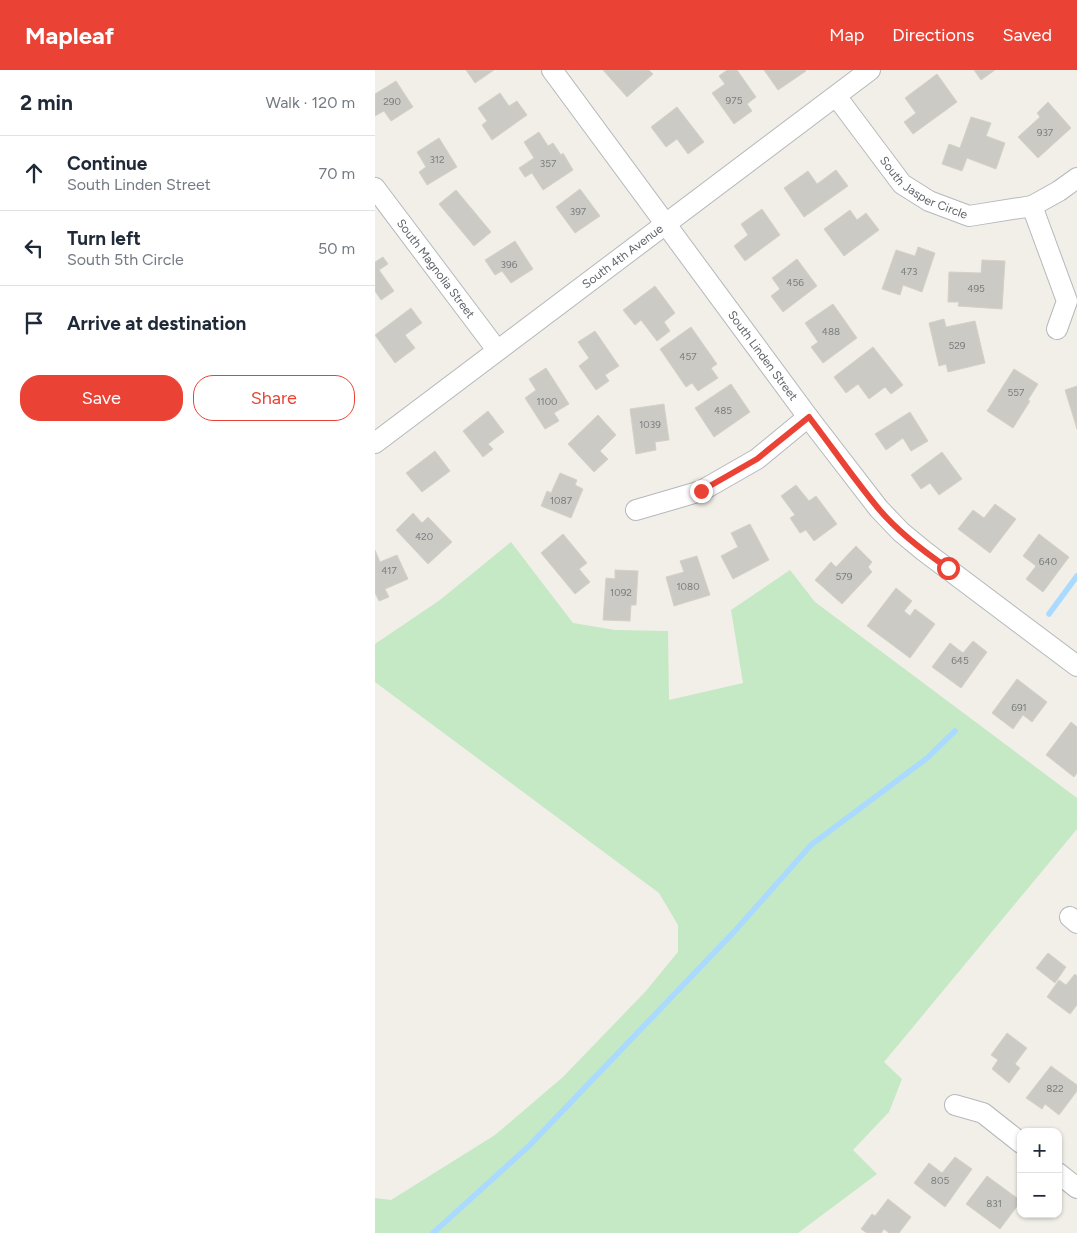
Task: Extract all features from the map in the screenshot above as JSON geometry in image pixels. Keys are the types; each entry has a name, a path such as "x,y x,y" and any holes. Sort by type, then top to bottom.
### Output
{"street":[{"name":"South Linden Street","path":"552,70 879,509 924,552 1077,666"},
{"name":"South 4th Avenue","path":"375,443 870,70"},
{"name":"South Jasper Circle","path":"836,96 902,184 929,201 969,216 1032,206"},
{"path":"1057,329 1067,301 1032,206 1059,191 1077,178"},
{"name":"South Magnolia Street","path":"375,188 497,350"},
{"path":"636,510 701,491 757,459 809,417"},
{"path":"955,1106 983,1113 1017,1140"},
{"path":"1062,1176 1077,1188"}],"green space":[{"path":"511,542 573,623 615,630 668,631 669,700 743,683 731,610 790,570 815,602 1077,798 1077,829 884,1062 902,1079 889,1112 853,1150 877,1174 798,1233 375,1233 375,1198 391,1200 495,1135 563,1077 645,992 678,952 678,925 659,893 375,682 375,644 440,600"}],"building":[{"path":"466,70 494,70 475,83"},
{"path":"603,70 649,70 653,74 627,97"},
{"path":"727,70 737,70 756,97 747,104 752,111 734,124 712,93 725,84 719,76"},
{"path":"764,70 805,70 806,71 778,90"},
{"path":"974,70 995,70 981,80"},
{"path":"937,74 957,102 913,134 904,122 916,113 905,98"},
{"path":"396,81 413,107 391,121 384,111 375,116 375,94"},
{"path":"500,93 509,106 517,101 527,115 492,140 482,125 487,121 478,108"},
{"path":"1048,102 1071,128 1038,158 1018,137 1040,117 1037,113"},
{"path":"677,107 704,142 688,154 677,139 666,147 651,127"},
{"path":"971,117 991,123 986,136 1005,143 996,169 967,158 962,171 942,164 949,144 960,148"},
{"path":"539,132 548,146 553,143 561,155 563,153 573,170 543,190 532,173 525,177 519,168 534,158 524,142"},
{"path":"439,138 457,167 427,185 419,172 426,167 417,152"},
{"path":"836,170 848,186 804,217 784,188 808,171 817,184"},
{"path":"580,189 600,216 575,233 556,207"},
{"path":"456,190 491,232 474,246 439,204"},
{"path":"762,209 780,235 745,261 734,246 748,235 741,224"},
{"path":"850,210 857,220 866,213 879,230 844,256 824,229"},
{"path":"515,241 533,269 511,283 502,271 495,275 485,260"},
{"path":"918,247 935,253 922,292 903,285 900,295 882,289 896,250 915,256"},
{"path":"383,257 388,264 379,270 394,291 381,300 375,291 375,262"},
{"path":"797,259 817,286 783,312 771,296 780,289 772,278"},
{"path":"982,260 1005,261 1002,309 958,306 959,302 948,302 949,272 981,273"},
{"path":"655,286 675,313 664,322 670,331 657,341 641,320 635,325 623,310"},
{"path":"833,304 857,338 823,363 811,347 818,342 805,323"},
{"path":"411,308 422,323 405,335 415,348 395,363 375,335"},
{"path":"944,319 946,327 975,321 985,363 948,372 946,364 939,366 929,323"},
{"path":"691,327 717,364 711,368 718,378 698,391 692,383 686,387 660,349"},
{"path":"595,331 619,366 605,375 609,381 596,390 579,366 589,358 578,342"},
{"path":"873,347 903,385 891,394 885,387 869,399 858,384 846,393 834,377"},
{"path":"546,368 569,404 554,413 559,421 545,429 525,398 536,390 529,379"},
{"path":"1014,369 1038,384 1013,428 987,411"},
{"path":"731,384 750,412 714,437 695,408"},
{"path":"1077,386 1077,429 1065,390"},
{"path":"664,404 669,440 655,442 656,450 636,454 630,409"},
{"path":"488,411 504,432 488,444 493,449 483,457 463,431"},
{"path":"910,412 928,441 911,451 903,438 886,450 875,434"},
{"path":"598,415 616,435 600,451 608,459 594,472 568,444"},
{"path":"435,451 450,471 422,492 406,473"},
{"path":"942,452 962,479 939,495 930,483 921,489 911,475"},
{"path":"560,473 577,480 575,485 583,489 571,518 541,506 547,491 551,493"},
{"path":"796,485 809,501 816,496 837,524 814,541 806,530 800,533 790,518 795,515 781,496"},
{"path":"995,504 1016,519 990,553 958,529 973,510 984,518"},
{"path":"413,513 422,523 428,517 452,542 428,564 396,530"},
{"path":"750,524 769,560 733,579 721,556 738,547 731,533"},
{"path":"563,534 587,563 579,569 590,582 575,594 541,553"},
{"path":"1039,534 1069,557 1043,592 1026,579 1036,566 1023,556"},
{"path":"856,546 872,562 868,567 872,572 842,604 815,580 831,562 836,567"},
{"path":"375,550 380,562 397,555 408,579 385,589 389,597 379,601 375,593"},
{"path":"697,556 710,595 674,606 666,577 684,572 680,561"},
{"path":"615,570 638,571 636,605 631,605 630,621 603,620 606,578 615,579"},
{"path":"896,588 912,601 904,611 910,616 915,609 935,624 910,658 867,626"},
{"path":"973,641 987,652 961,688 932,667 950,643 963,653"},
{"path":"1017,679 1047,702 1032,722 1023,715 1013,729 992,713"},
{"path":"1071,722 1077,727 1077,773 1074,777 1046,755"},
{"path":"1048,953 1066,967 1055,983 1036,968"},
{"path":"1075,974 1077,976 1077,1005 1070,1014 1047,997 1059,980 1066,985"},
{"path":"1007,1033 1027,1048 1015,1064 1020,1068 1009,1083 992,1069 998,1060 991,1055"},
{"path":"1051,1066 1077,1085 1077,1091 1059,1115 1045,1104 1042,1109 1026,1098"},
{"path":"955,1157 972,1169 945,1207 914,1183 929,1163 942,1173"},
{"path":"987,1176 1017,1198 1017,1206 1000,1229 966,1204"},
{"path":"888,1199 911,1217 899,1233 889,1233 884,1229 881,1233 867,1233 861,1229 872,1214 875,1216"}],"waterway":[{"path":"1049,614 1077,576"},
{"path":"433,1233 529,1146 733,933 811,845 926,759 955,731"}],"route":[{"path":"701,491 757,459 809,417 879,509 924,552 948,568"}]}
